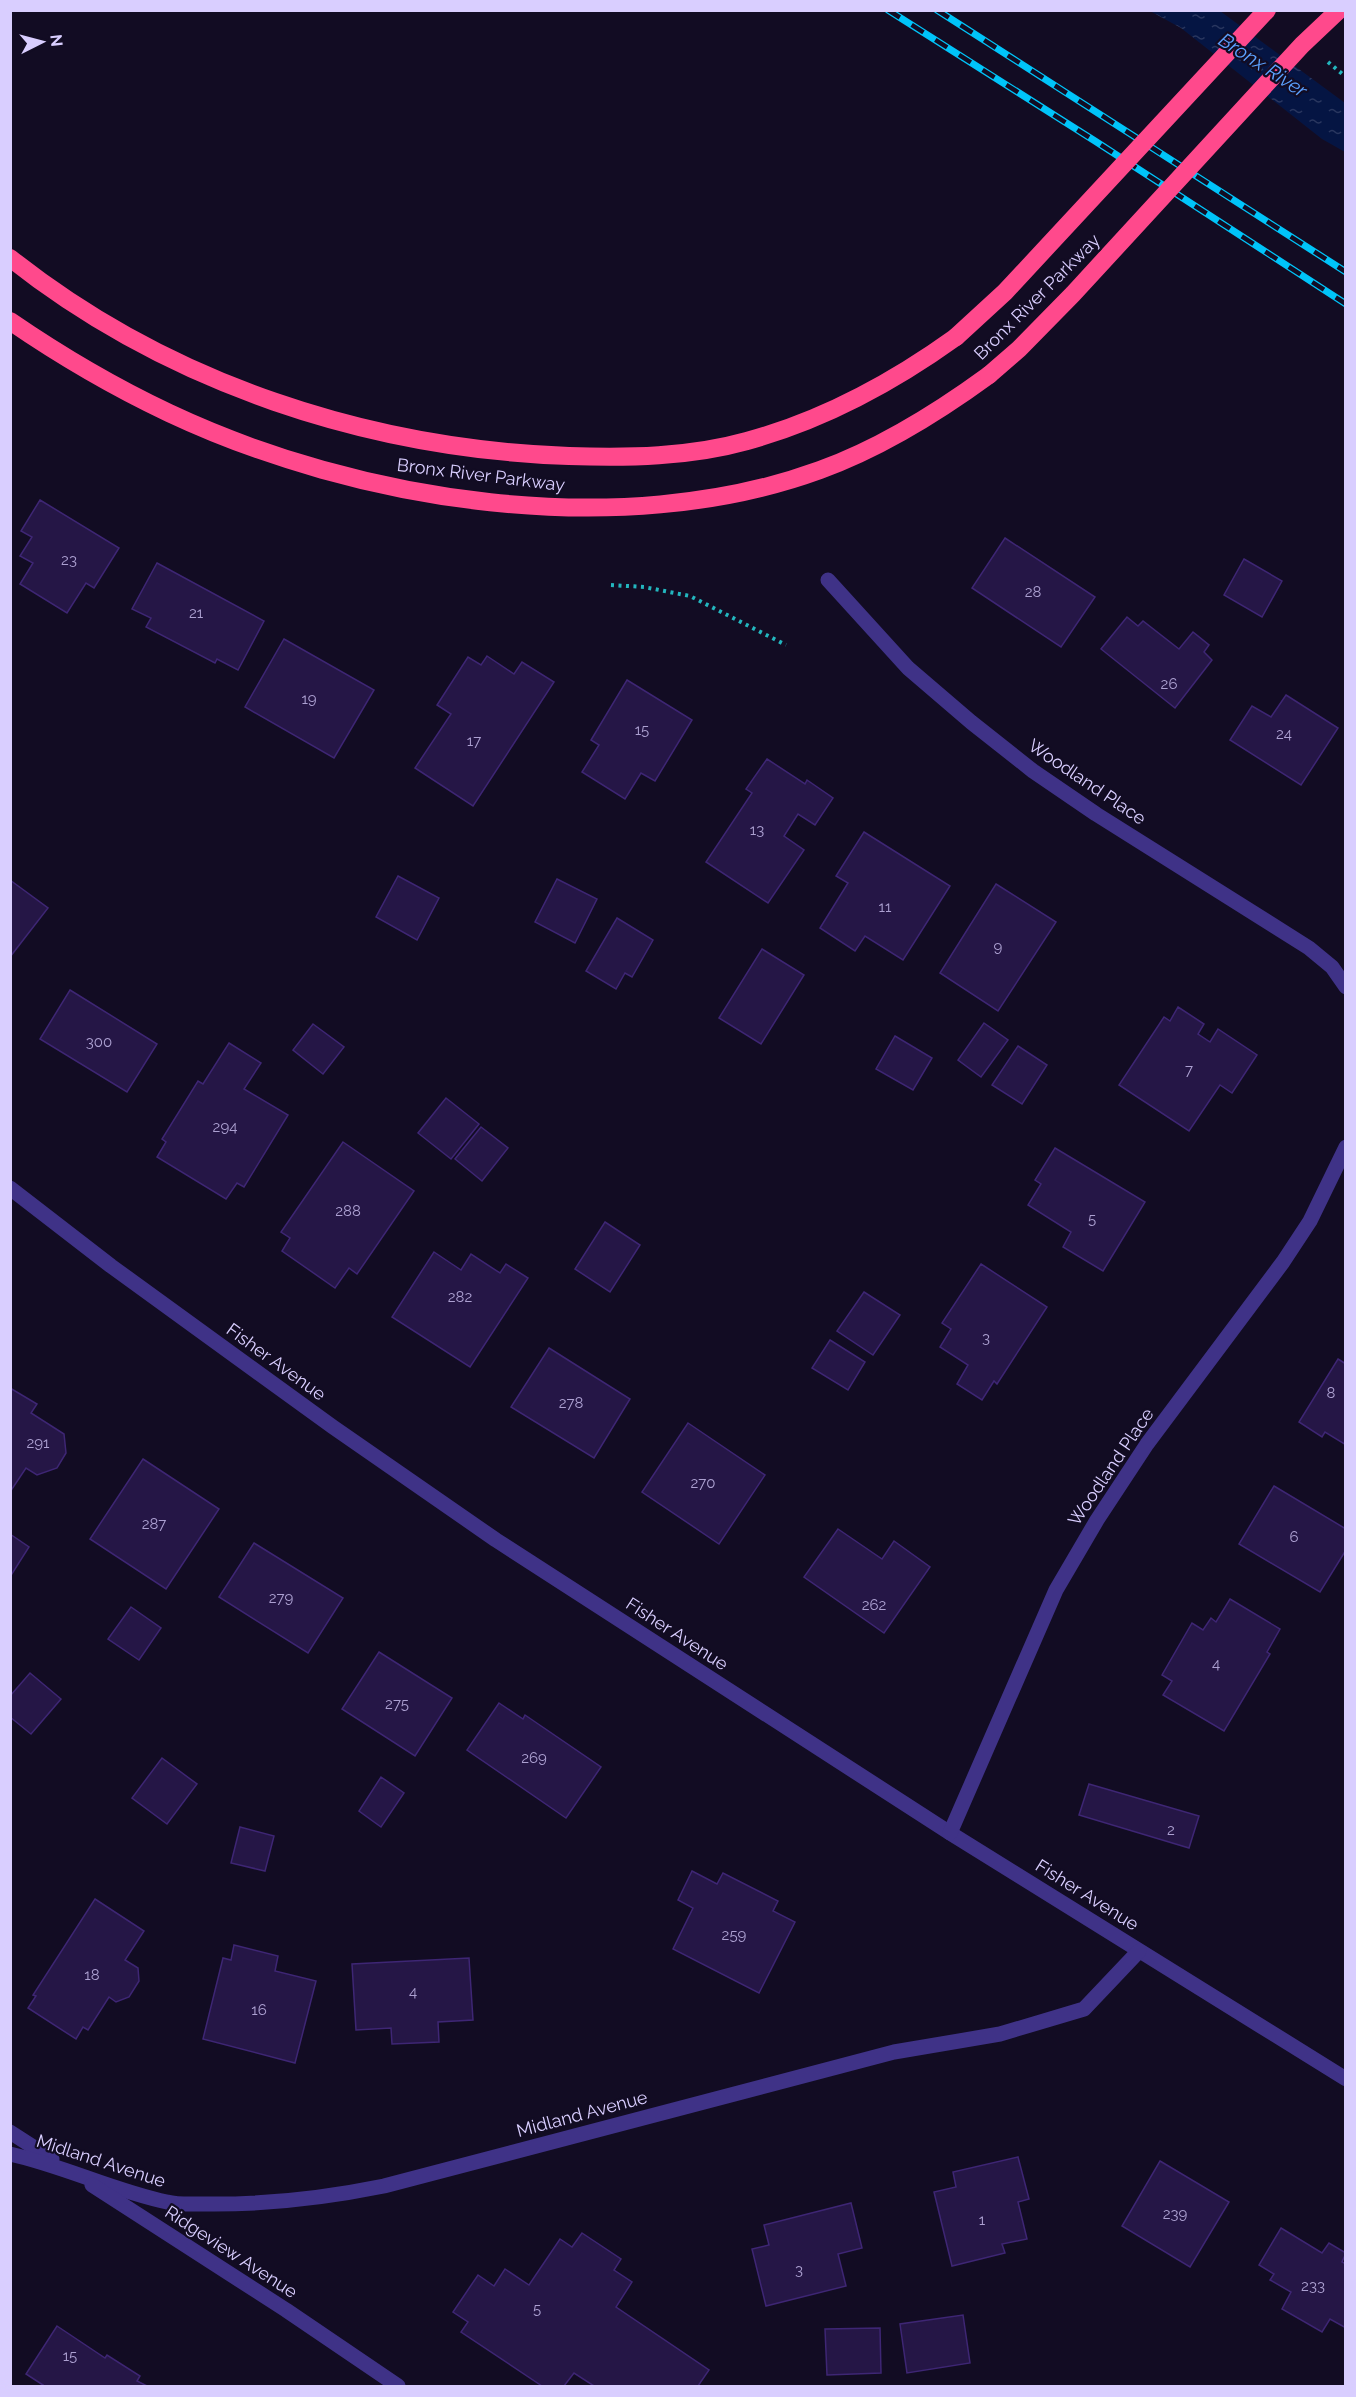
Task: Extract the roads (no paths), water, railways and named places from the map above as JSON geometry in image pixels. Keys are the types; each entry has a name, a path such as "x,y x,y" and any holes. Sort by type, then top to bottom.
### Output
{"highway":[{"name":"Bronx River Parkway","path":"10,258 75,304 129,337 195,370 262,398 307,413 400,437 445,446 521,454 635,456 671,454 745,441 815,418 850,402 912,368 956,337 1005,292 1267,10"},
{"name":"Bronx River Parkway","path":"10,321 136,397 203,428 316,468 392,486 472,499 544,506 665,505 704,501 780,483 820,470 888,440 947,405 989,375 1073,294 1302,45 1339,10"}],"street":[{"name":"Woodland Place","path":"828,580 908,668 1033,771 1096,814 1309,948 1332,967 1346,987"},
{"name":"Woodland Place","path":"950,1833 1025,1657 1056,1590 1073,1560 1147,1444 1311,1221 1346,1146"},
{"name":"Fisher Avenue","path":"10,1188 111,1266 333,1427 496,1540 950,1833 1346,2079"},
{"name":"Midland Avenue","path":"10,2154 39,2160 169,2203 232,2205 330,2197 384,2186 894,2052 1000,2034 1084,2009 1139,1951"},
{"name":"Ridgeview Avenue","path":"10,2132 286,2310 398,2386"}],"water":[{"name":"Bronx River","path":"1150,11 1220,11 1345,103 1345,152 1322,139 1181,28"}],"railway":[{"path":"888,10 1346,304"},
{"path":"937,10 1346,272"}]}
